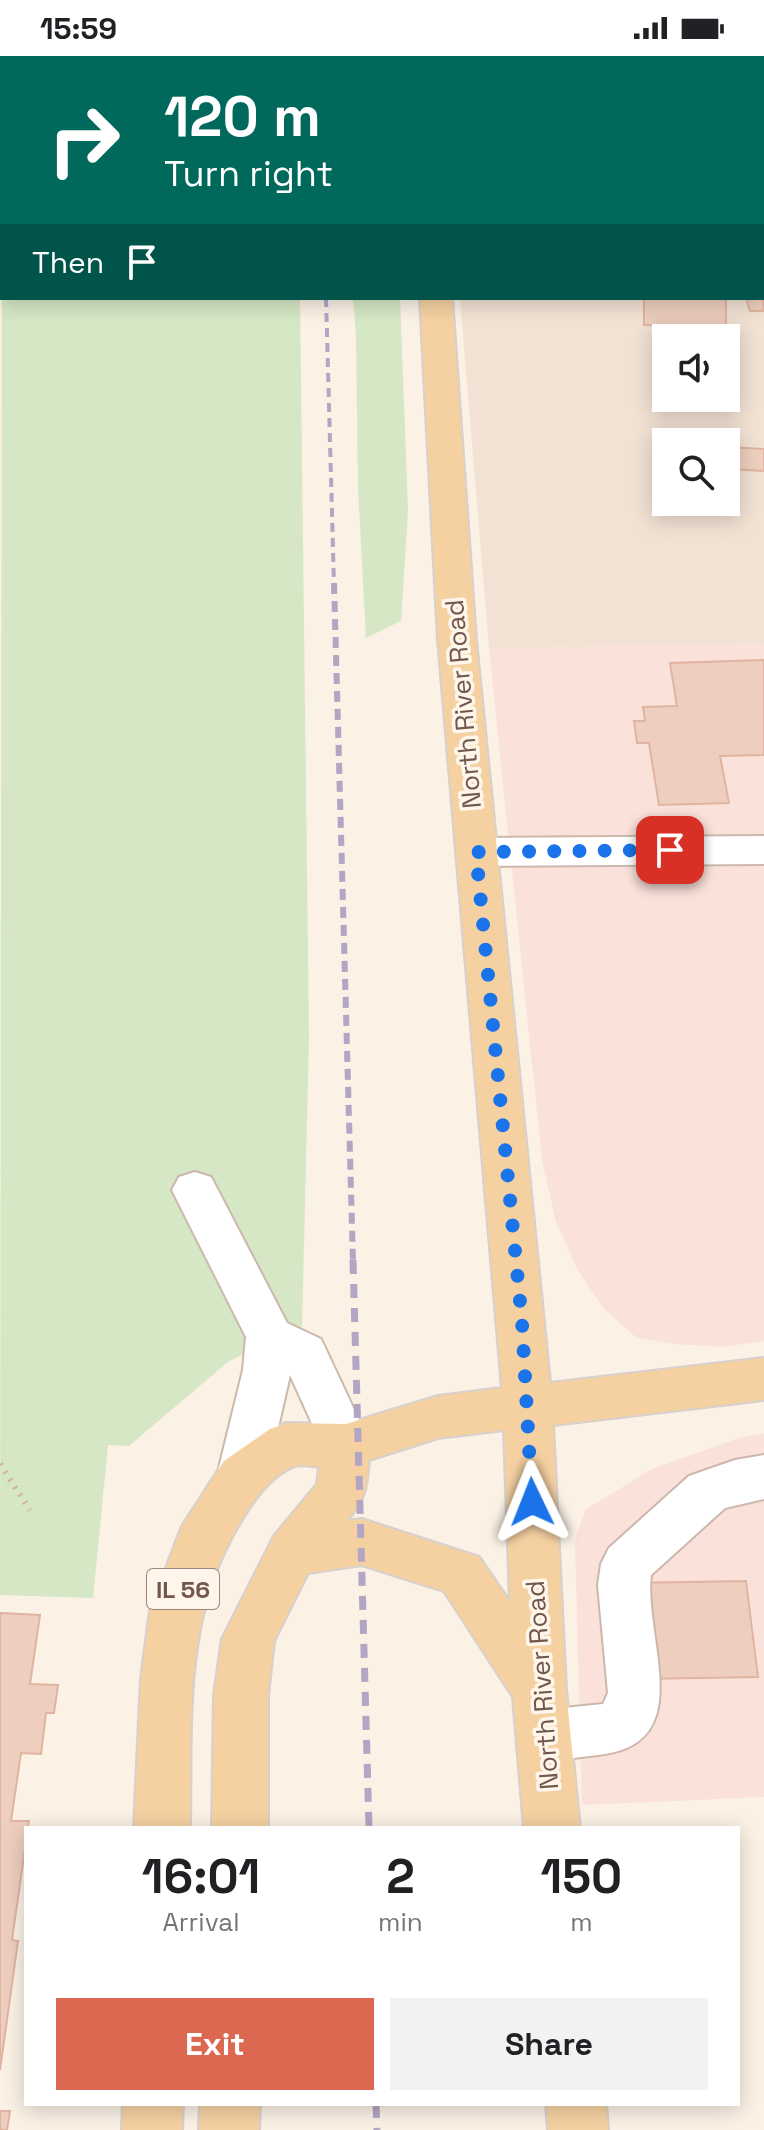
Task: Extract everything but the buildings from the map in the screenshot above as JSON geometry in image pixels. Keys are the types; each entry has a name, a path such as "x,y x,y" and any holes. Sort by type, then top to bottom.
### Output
{"main road":[{"name":"North River Road","path":"436,300 457,640 528,1408 541,1713 552,1826"},
{"name":"IL 56","path":"162,1826 167,1679 176,1610 200,1542 242,1476 287,1444 346,1446 438,1417 764,1379"},
{"path":"240,1826 241,1695 248,1639 292,1552 320,1514 341,1493 346,1446"},
{"path":"292,1552 362,1542 461,1573 541,1713"},
{"path":"152,2130 153,2106"},
{"path":"229,2130 230,2106"},
{"path":"576,2106 578,2130"}],"lane":[{"path":"476,852 764,850"},
{"path":"195,1190 270,1337 267,1370 242,1476"},
{"path":"270,1337 304,1353 346,1446"},
{"path":"541,1713 615,1728 629,1715 635,1693 624,1585 627,1564 707,1492 735,1482 764,1477"}],"path":[{"path":"0,1464 30,1510"}],"shaded area":[{"path":"460,300 764,300 764,643 489,649"},
{"path":"764,643 764,1341 722,1347 674,1344 637,1338 604,1309 578,1271 556,1222 542,1160 489,649"},
{"path":"764,1433 764,1797 582,1805 575,1540 585,1510 652,1469 739,1438"}],"green space":[{"path":"2,300 300,300 309,1036 302,1327 229,1361 129,1446 108,1445 93,1598 0,1595"},
{"path":"353,300 400,300 408,510 401,621 366,638 358,488"}],"railway":[{"path":"326,300 334,585"},
{"path":"334,583 353,1262"},
{"path":"353,1260 369,1826"},
{"path":"376,2106 377,2130"}],"route":[{"path":"532,1502 522,1322 476,852 670,850"}]}
